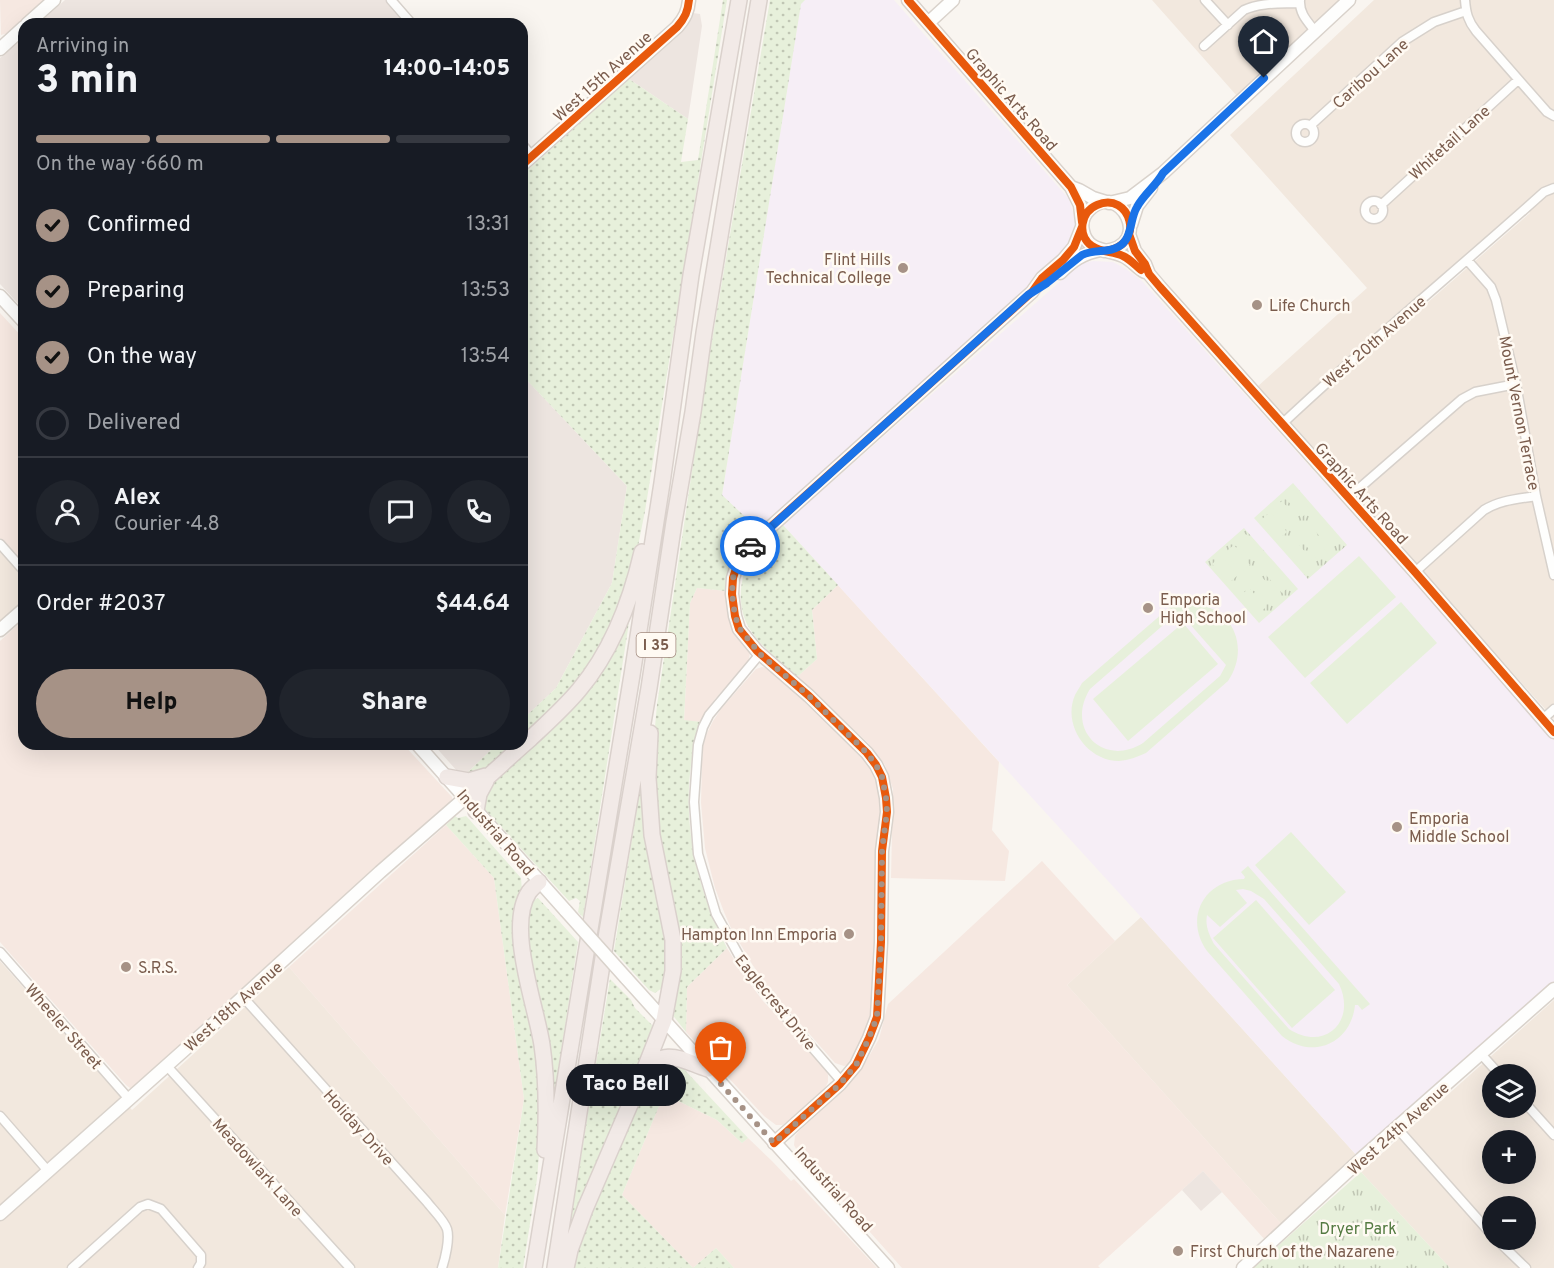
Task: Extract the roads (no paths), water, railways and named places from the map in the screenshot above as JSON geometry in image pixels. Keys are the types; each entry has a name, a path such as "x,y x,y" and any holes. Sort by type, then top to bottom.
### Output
{"highway":[{"name":"I 35","path":"534,1268 662,483 691,275 738,0"},
{"name":"I 35","path":"555,1268 607,932 650,688 704,333 761,0"},
{"path":"528,741 564,708 581,688 606,649 628,600 662,483"},
{"path":"566,1268 585,1209 664,1020 673,971 673,940 652,835 648,778 650,688"},
{"path":"465,798 518,750"},
{"path":"447,777 469,781 489,776"},
{"path":"476,811 479,794 489,776"},
{"path":"539,882 530,891 524,905 521,950 539,1032 546,1079 543,1176 545,1201"},
{"path":"638,1086 650,1066 658,1059 669,1056 708,1069"}],"street":[{"path":"34,18 54,0"},
{"path":"391,0 407,18"},
{"name":"West 15th Avenue","path":"528,160 677,27 688,11 689,0"},
{"name":"Graphic Arts Road","path":"908,0 1071,188 1080,205 1082,224"},
{"path":"928,23 953,0"},
{"path":"1205,0 1228,25"},
{"path":"774,1143 842,1082 856,1065 877,1017 882,850 887,812 882,777 867,753 815,702 760,654 740,629 735,616 732,594 733,578 739,559 753,543 1032,292 1074,247 1085,214 1091,208 1098,204 1130,198 1163,173 1349,0"},
{"path":"1465,0 1469,22 1518,80 1547,112 1554,116"},
{"path":"1204,46 1244,10 1258,5 1300,1 1299,9 1315,31"},
{"name":"Caribou Lane","path":"1311,125 1402,42 1434,22 1466,11"},
{"path":"1,45 18,32"},
{"name":"Whitetail Lane","path":"1381,205 1518,80"},
{"path":"528,151 532,156"},
{"path":"1032,292 1082,255 1120,247 1126,241 1137,206 1159,181 1163,173"},
{"name":"Graphic Arts Road","path":"1071,188 1108,202"},
{"name":"West 20th Avenue","path":"1282,424 1545,192 1554,188"},
{"path":"1108,202 1122,208 1127,214 1130,230"},
{"path":"1082,224 1083,235 1087,242 1102,250"},
{"name":"Graphic Arts Road","path":"1130,230 1135,251 1149,274 1415,572 1554,732"},
{"name":"Graphic Arts Road","path":"1102,250 1123,256 1149,274"},
{"name":"Mount Vernon Terrace","path":"1467,261 1491,287 1496,300 1516,384 1536,496 1554,575"},
{"path":"0,296 18,316"},
{"path":"1348,498 1462,399 1475,392 1516,384"},
{"path":"1415,572 1484,510 1493,505 1536,496"},
{"path":"0,544 18,564"},
{"path":"0,630 18,614"},
{"name":"Eaglecrest Drive","path":"760,654 709,715 703,727 698,745 694,801 698,855 716,914 747,970 842,1082"},
{"path":"1543,719 1554,709"},
{"name":"Industrial Road","path":"422,750 888,1268"},
{"name":"West 18th Avenue","path":"0,1214 465,798"},
{"name":"Wheeler Street","path":"0,952 129,1099"},
{"name":"West 24th Avenue","path":"1243,1268 1554,990"},
{"name":"Holiday Drive","path":"243,997 442,1221 448,1231 446,1256 442,1268"},
{"path":"1481,1054 1490,1064"},
{"name":"Meadowlark Lane","path":"166,1065 350,1268"},
{"path":"1536,1115 1554,1135"},
{"path":"0,1116 48,1171"},
{"path":"1397,1128 1482,1224"},
{"path":"72,1268 140,1207 148,1204 161,1209 201,1255 198,1268"},
{"path":"1507,1250 1526,1268"}],"place":[{"name":"Flint Hills Technical College","path":"903,268"},
{"name":"Life Church","path":"1257,305"},
{"name":"Emporia High School","path":"1148,608"},
{"name":"Emporia Middle School","path":"1397,827"},
{"name":"Hampton Inn Emporia","path":"849,934"},
{"name":"S.R.S.","path":"126,967"},
{"name":"Taco Bell","path":"721,1084"},
{"name":"First Church of the Nazarene","path":"1178,1251"}],"park label":[{"name":"Dryer Park","path":"1358,1228"}]}
